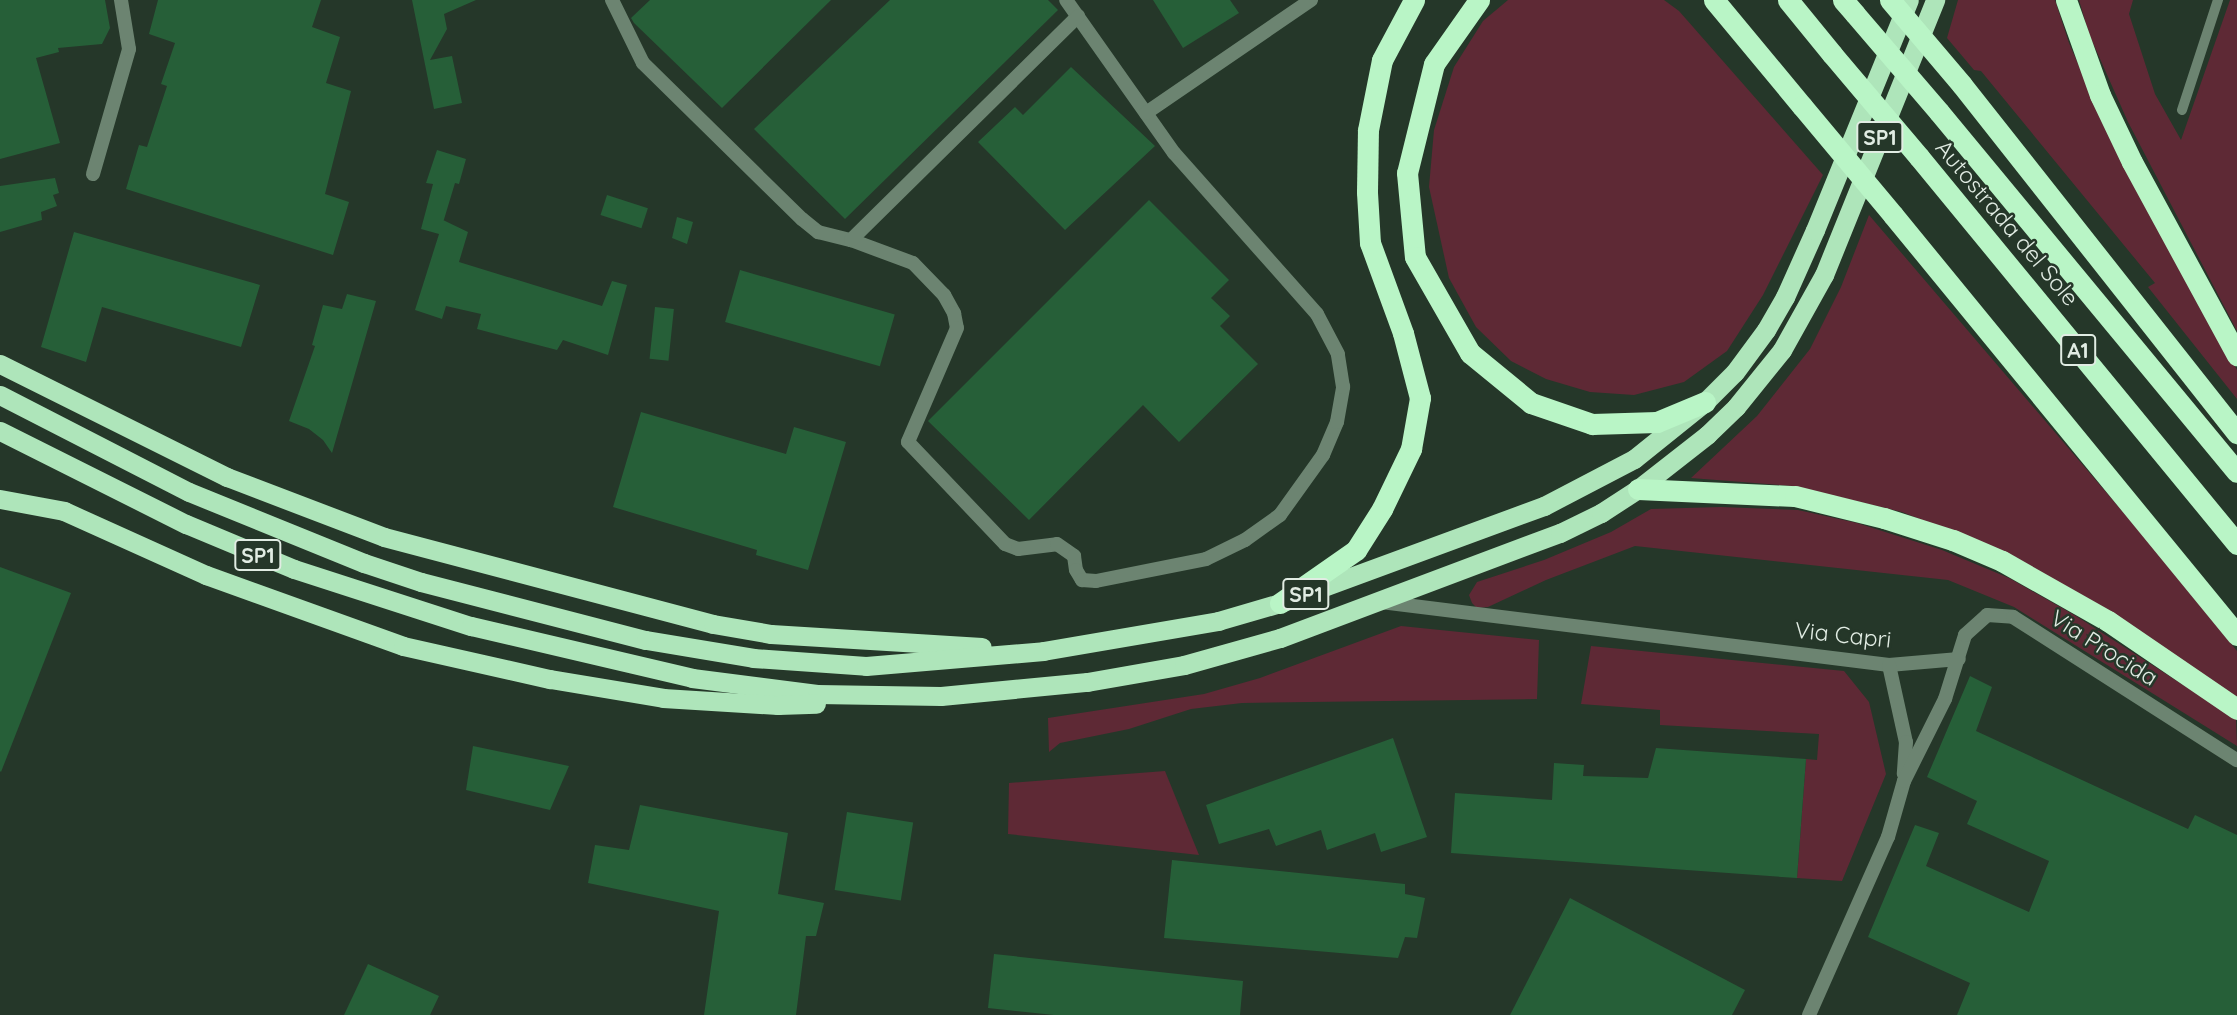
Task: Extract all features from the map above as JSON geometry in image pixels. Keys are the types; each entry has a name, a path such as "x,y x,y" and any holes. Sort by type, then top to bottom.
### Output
{"highway":[{"path":"1280,603 1356,550 1382,509 1411,449 1420,398 1403,333 1370,243 1367,192 1368,130 1382,60 1414,0"},
{"path":"1479,0 1434,64 1407,173 1415,257 1470,353 1531,403 1592,424 1657,422 1705,402"},
{"path":"1714,0 2237,635"},
{"name":"Autostrada del Sole","path":"1788,0 2237,544"},
{"path":"1890,0 1962,85 2237,433"},
{"name":"SP1","path":"0,395 252,520 364,563 421,582 646,640 753,658 866,666 1043,650 1219,621 1280,603 1480,531 1592,484 1634,459 1705,402 1766,330 1785,297 1909,0"},
{"name":"SP1","path":"0,431 186,524 294,569 471,626 692,678 817,694 909,695 1037,687 1184,665 1280,638 1560,533 1601,513 1638,489 1707,435 1736,407 1782,350 1824,275 1935,0"},
{"path":"2066,0 2100,95 2132,162 2237,355"},
{"name":"Autostrada del Sole","path":"1849,7 2237,472"},
{"path":"6,368 227,477 384,537 458,558 660,612 771,634 1043,650"},
{"path":"1638,489 1795,495 1884,517 1954,540 2002,561 2108,621 2237,709"},
{"path":"1,499 64,511 160,556 268,600 403,646 478,664 650,696 723,702 825,704 909,695"}],"street":[{"path":"93,174 129,49 121,0"},
{"path":"612,0 643,63 818,232 851,240 913,263 944,295 954,313 957,328 908,442 1005,544 1018,549 1057,544 1065,547 1074,556 1076,570 1082,580 1089,581 1206,559 1245,540 1280,516 1323,455 1336,422 1343,387 1338,354 1317,314 1174,153 1066,0"},
{"path":"1146,113 1311,0"},
{"path":"851,240 1078,16"},
{"name":"Via Capri","path":"1381,602 1889,665 1959,659"},
{"name":"Via Procida","path":"1959,659 1965,635 1987,615 2013,617 2237,760"},
{"path":"1809,1015 1888,836 1904,781 1945,699 1959,659"},
{"path":"1889,665 1906,742 1904,781"}],"lane":[{"path":"2182,110 2218,0"}],"shaded area":[{"path":"1508,0 1664,0 1679,11 1823,175 1763,295 1727,351 1684,382 1634,395 1590,392 1546,379 1511,361 1476,327 1449,278 1429,187 1434,130 1454,67 1483,21"},
{"path":"1958,0 2055,0 2069,43 2111,140 2237,370 2237,399 2148,287 2155,283 1981,71 1974,70 1947,38"},
{"path":"2079,0 2133,0 2129,14 2155,94 2181,140 2230,0 2237,0 2237,331 2128,122 2089,34"},
{"path":"1869,215 2141,533 2237,651 2237,701 2009,555 1902,512 1792,486 1691,478 1757,416 1810,349 1841,287"},
{"path":"1721,507 1798,510 1857,523 1942,550 2009,578 2076,616 2236,719 2237,746 2014,607 1948,580 1635,546 1546,580 1488,607 1477,608 1469,595 1477,582 1544,560 1611,532 1651,509"},
{"path":"1401,626 1539,640 1537,699 1242,703 1191,709 1129,729 1060,743 1049,752 1048,718 1204,694 1260,678"},
{"path":"1591,646 1844,671 1869,702 1886,774 1842,881 1797,878 1806,759 1817,760 1819,734 1660,725 1660,710 1581,704"},
{"path":"1165,771 1199,855 1008,834 1009,783"}],"building":[{"path":"0,0 105,0 110,28 102,44 58,48 59,52 36,58 60,143 0,159"},
{"path":"158,0 321,0 312,27 340,37 326,83 351,91 325,194 349,202 333,255 126,189 139,145 147,147 167,86 161,84 175,43 149,34"},
{"path":"412,0 476,0 444,14 447,29 430,60 452,56 462,103 434,109"},
{"path":"650,0 831,0 722,108 634,23 631,18"},
{"path":"890,0 1048,0 1058,10 845,219 754,129"},
{"path":"1153,0 1230,0 1239,13 1183,48"},
{"path":"1071,67 1155,146 1065,230 978,142 1015,107 1023,115"},
{"path":"437,150 466,159 459,184 455,183 444,220 468,232 459,262 602,306 612,281 627,285 608,355 563,340 557,350 477,329 481,314 446,306 442,319 415,310 439,234 421,229 433,184 426,183"},
{"path":"55,178 59,193 53,195 57,206 41,212 42,220 0,232 0,186"},
{"path":"607,195 648,208 641,228 601,215"},
{"path":"1149,200 1229,280 1211,298 1230,316 1220,326 1258,364 1179,442 1143,405 1029,520 928,421"},
{"path":"677,217 693,222 687,244 672,238"},
{"path":"74,232 260,285 241,347 102,307 86,362 41,347"},
{"path":"740,270 895,314 880,366 725,322"},
{"path":"347,294 376,301 332,453 323,440 309,429 289,421 315,346 312,345 323,305 342,309"},
{"path":"655,307 674,309 668,361 650,359"},
{"path":"641,412 786,454 794,427 846,442 808,570 756,555 757,550 613,507"},
{"path":"0,567 71,593 1,772 0,771"},
{"path":"1970,676 1992,687 1976,731 2188,829 2195,815 2237,835 2237,1015 1957,1015 1970,983 1868,937 1915,825 1939,833 1926,866 2029,912 2049,861 1967,824 1977,801 1927,777"},
{"path":"1393,738 1427,837 1381,852 1375,833 1327,850 1321,830 1276,846 1269,829 1219,844 1206,805"},
{"path":"473,746 569,766 550,810 466,790"},
{"path":"1656,748 1806,759 1797,878 1451,853 1455,793 1552,800 1554,763 1584,765 1583,776 1648,778"},
{"path":"640,805 788,833 778,894 824,903 816,936 806,936 796,1015 704,1015 719,911 588,883 595,845 629,850"},
{"path":"847,812 913,822 901,901 835,890"},
{"path":"1172,860 1405,884 1405,894 1425,898 1417,938 1405,937 1398,958 1164,938"},
{"path":"1570,898 1745,990 1732,1015 1510,1015"},
{"path":"994,954 1243,981 1240,1015 1054,1015 988,1008"},
{"path":"368,964 439,996 430,1015 344,1015"}]}
